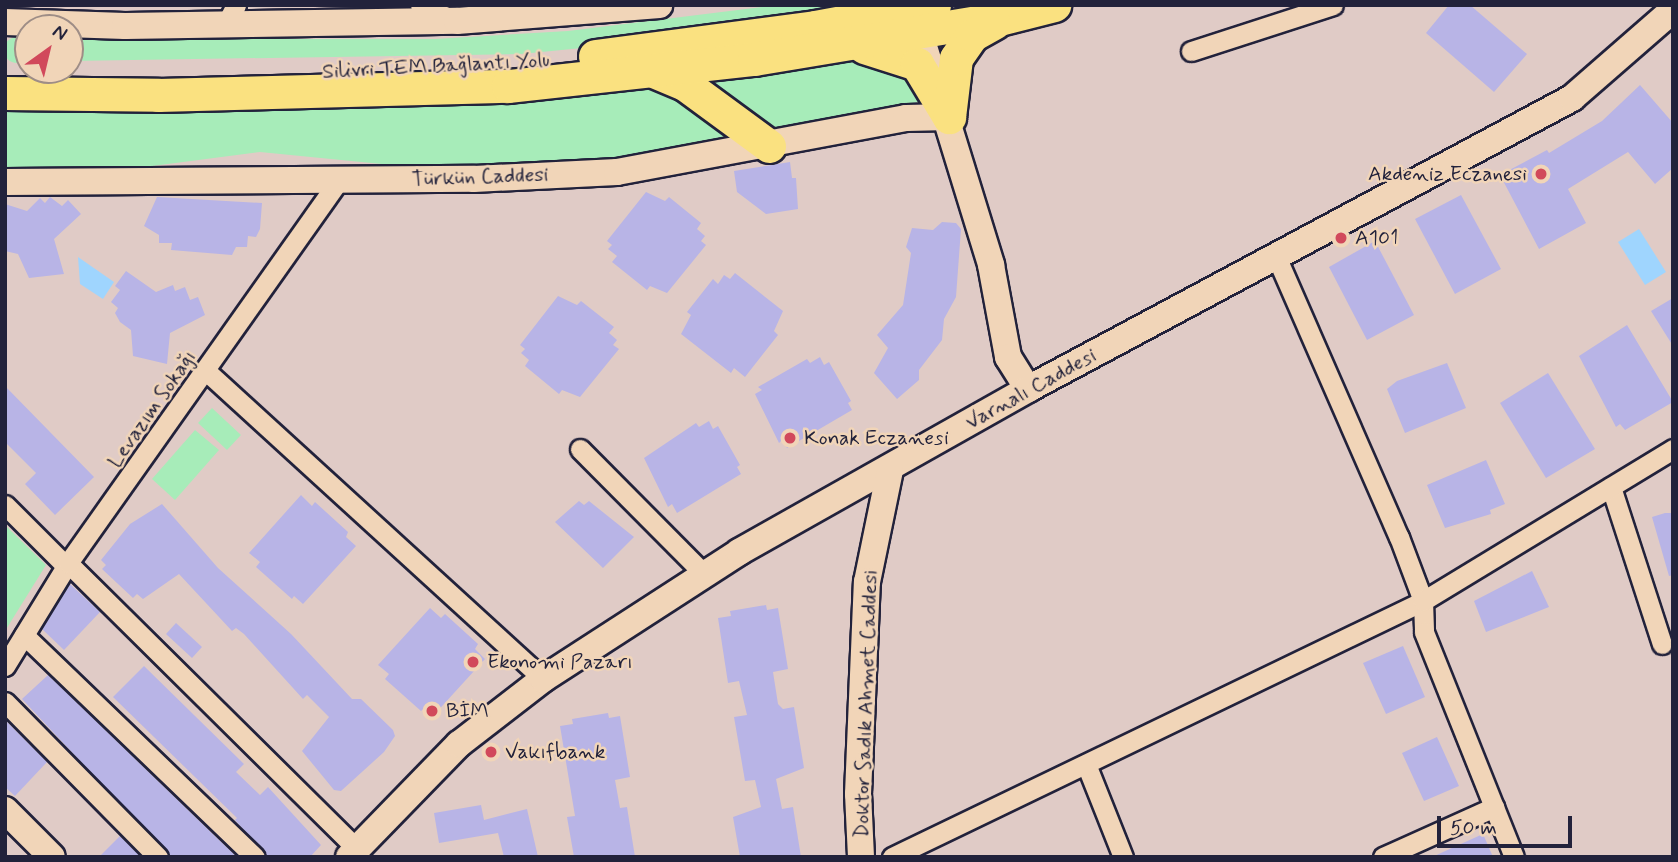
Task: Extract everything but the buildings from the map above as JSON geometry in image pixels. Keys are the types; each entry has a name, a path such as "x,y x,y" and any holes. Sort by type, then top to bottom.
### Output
{"highway":[{"path":"949,117 960,51 972,35 1003,18 1054,5"},
{"path":"864,23 923,14 1003,18"},
{"path":"864,23 892,53 917,64 949,117"},
{"name":"Silivri TEM Bağlantı Yolu","path":"5,93 158,95 508,86 656,72 864,23"},
{"name":"Silivri TEM Bağlantı Yolu","path":"5,73 345,71 550,61 864,23"},
{"path":"656,72 686,85 769,146"}],"street":[{"path":"421,5 457,22"},
{"path":"84,22 125,26 231,14 457,22 659,5"},
{"path":"1191,51 1334,5"},
{"name":"Varnalı Caddesi","path":"353,853 459,744 543,679 739,552 890,470 1028,389 1572,98 1673,10"},
{"path":"923,14 991,265 1008,357 1028,389"},
{"name":"Türkün Caddesi","path":"5,182 338,181 617,172 769,146 906,118 949,117"},
{"name":"Levazım Sokağı","path":"5,666 67,564 338,181"},
{"path":"1276,256 1423,601 1424,632 1514,857"},
{"path":"206,371 543,679"},
{"path":"580,449 705,575"},
{"path":"892,857 1423,601 1673,449"},
{"name":"Doktor Sadık Ahmet Caddesi","path":"861,857 858,794 867,582 890,470"},
{"path":"1611,487 1662,644"},
{"path":"5,505 67,564 353,853"},
{"path":"24,635 255,857"},
{"path":"5,702 158,857"},
{"path":"1086,764 1123,857"},
{"path":"1383,857 1494,807"},
{"path":"5,810 52,857"}],"green space":[{"path":"779,5 864,5 663,40 521,54 84,61 84,39 435,39 568,31"},
{"path":"12,38 14,62 8,59 4,50"},
{"path":"871,59 890,59 928,92 919,102 774,129 704,81"},
{"path":"637,88 662,90 734,132 733,143 535,170 402,166 260,152 114,171 5,172 5,109"},
{"path":"212,408 241,435 227,450 198,423"},
{"path":"195,430 219,450 175,500 152,479"},
{"path":"5,525 46,565 5,631"}],"water":[{"path":"1639,229 1666,272 1645,285 1618,242"},
{"path":"78,257 114,282 103,299 80,284"}],"place":[{"name":"Akdeniz Eczanesi","path":"1541,174"},
{"name":"A101","path":"1341,238"},
{"name":"Konak Eczanesi","path":"790,438"},
{"name":"Ekonomi Pazarı","path":"473,662"},
{"name":"BİM","path":"432,711"},
{"name":"Vakıfbank","path":"491,752"}]}
